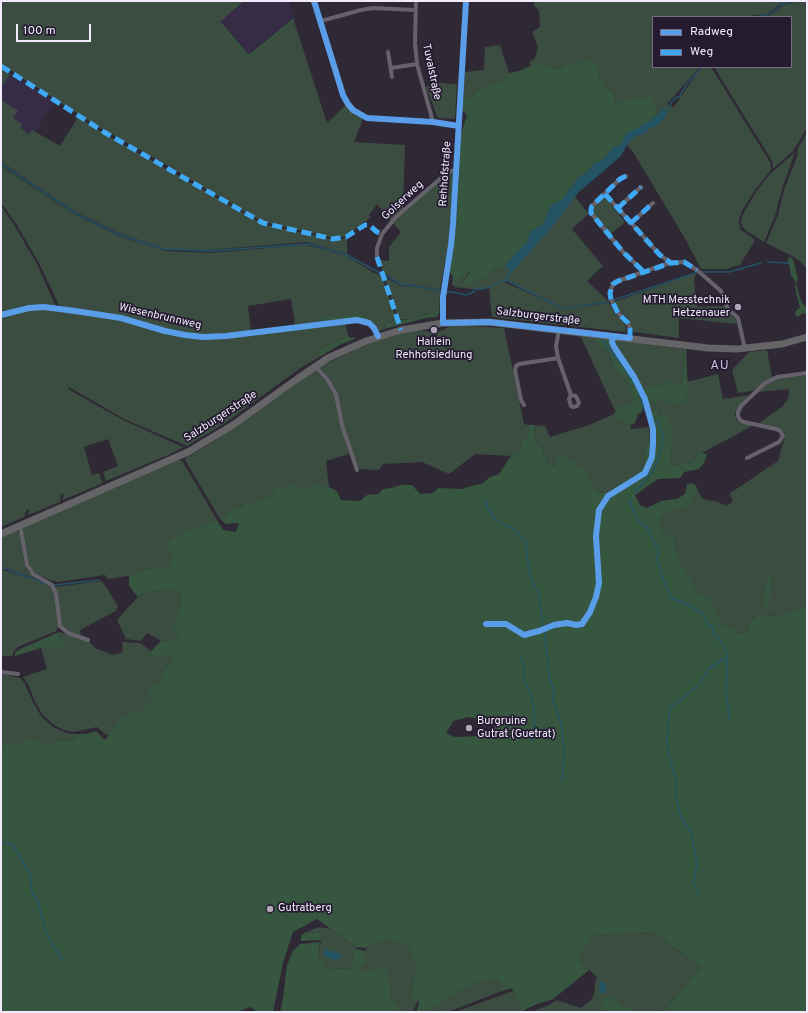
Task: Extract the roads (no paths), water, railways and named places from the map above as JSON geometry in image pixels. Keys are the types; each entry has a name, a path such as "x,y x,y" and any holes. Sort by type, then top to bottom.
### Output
{"main road":[{"name":"Salzburgerstraße","path":"1,534 202,445 234,425 315,366 345,350 378,336 401,330 462,321 488,322 558,333 613,339 630,338 708,348 746,349 782,344 807,337"}],"street":[{"path":"314,1 343,95 353,110 367,118 433,122 459,126"},
{"name":"Tuvalstraße","path":"416,1 415,43 417,64 433,122"},
{"name":"Rehhofstraße","path":"444,323 443,297 452,245 466,1"},
{"path":"321,21 373,8 415,10"},
{"path":"388,52 392,77"},
{"path":"391,68 417,64"},
{"name":"Golserweg","path":"377,257 377,248 382,234 396,217 448,172 456,170"},
{"path":"626,176 606,191 605,194 592,206 591,213 623,252 644,272"},
{"path":"618,208 641,187"},
{"path":"605,194 660,255 671,263"},
{"path":"631,223 653,203"},
{"path":"630,338 628,323 618,313 611,301 610,293 613,284 671,263 684,262 692,266 721,290 728,309 738,318 746,349"},
{"name":"Wiesenbrunnweg","path":"1,315 29,308 75,311 120,318 178,334 203,337 226,336 357,320 369,323 374,328 378,336"},
{"path":"558,333 556,346 558,358 571,395"},
{"path":"486,624 506,624 524,635 554,625 582,624 590,612 600,583 596,536 599,510 608,496 645,472 652,457 653,429 645,399 634,377 614,347 613,339"},
{"path":"524,405 521,400 515,370 516,366 519,364 558,358"},
{"path":"315,366 327,379 336,394 345,438 357,470"},
{"path":"747,458 779,442 783,436 780,431 776,429 740,420 738,412 741,406 764,384 777,377 807,373"},
{"path":"20,525 27,565 33,574 52,585 56,594 60,626 68,633 88,640"},
{"path":"1,672 18,674"}],"water":[{"path":"663,109 666,110 667,115 657,126 650,128 644,134 635,136 627,145 621,156 578,193 552,227 513,271 509,270 505,265 527,242 531,231 543,225 551,205 562,200 579,177 586,173 595,163 602,161 615,146 621,145 626,134 650,121"},
{"path":"326,950 339,953 341,955 340,959 333,960 323,955"},
{"path":"603,981 607,988 604,994 601,993 599,988 599,983"}],"waterway":[{"path":"761,16 770,14 781,5 792,1"},
{"path":"666,112 669,110 671,103 675,98 679,97 687,84 701,68"},
{"path":"1,164 77,214 122,236 165,249 210,251 309,244 347,255 380,273"},
{"path":"768,262 789,263 791,265"},
{"path":"701,272 729,272 761,263"},
{"path":"446,292 466,295 474,292 475,288 486,288 505,280 512,269"},
{"path":"506,280 560,307 567,308 608,302 698,272"},
{"path":"383,274 403,285 411,285 440,291"},
{"path":"602,340 623,366 638,390 645,411"},
{"path":"635,493 654,469 661,450 663,436 657,421 652,417"},
{"path":"632,499 630,503 637,519 647,528 659,552 657,559 663,579 672,598 702,613 707,624 712,626 713,633 724,646 727,657 726,694 730,721"},
{"path":"485,500 487,507 494,518 514,529 526,541 531,579 539,594 543,627"},
{"path":"1,567 46,584"},
{"path":"54,585 100,580"},
{"path":"544,631 550,680 554,689 553,700 562,727 564,755 562,781"},
{"path":"521,655 524,669 524,680 530,693 534,709 534,726 531,742"},
{"path":"698,893 693,883 697,864 691,832 681,817 675,794 676,780 668,752 667,738 670,708 701,682 708,669 727,657"},
{"path":"1,842 13,845 30,874 32,892 39,904 44,926 51,942 62,960"}],"place":[{"name":"MTH Messtechnik Hetzenauer","path":"738,307"},
{"name":"Hallein Rehhofsiedlung","path":"434,330"},
{"name":"Burgruine Gutrat (Guetrat)","path":"469,728"},
{"name":"Gutratberg","path":"270,909"}],"district":[{"name":"AU","path":"720,366"}]}
